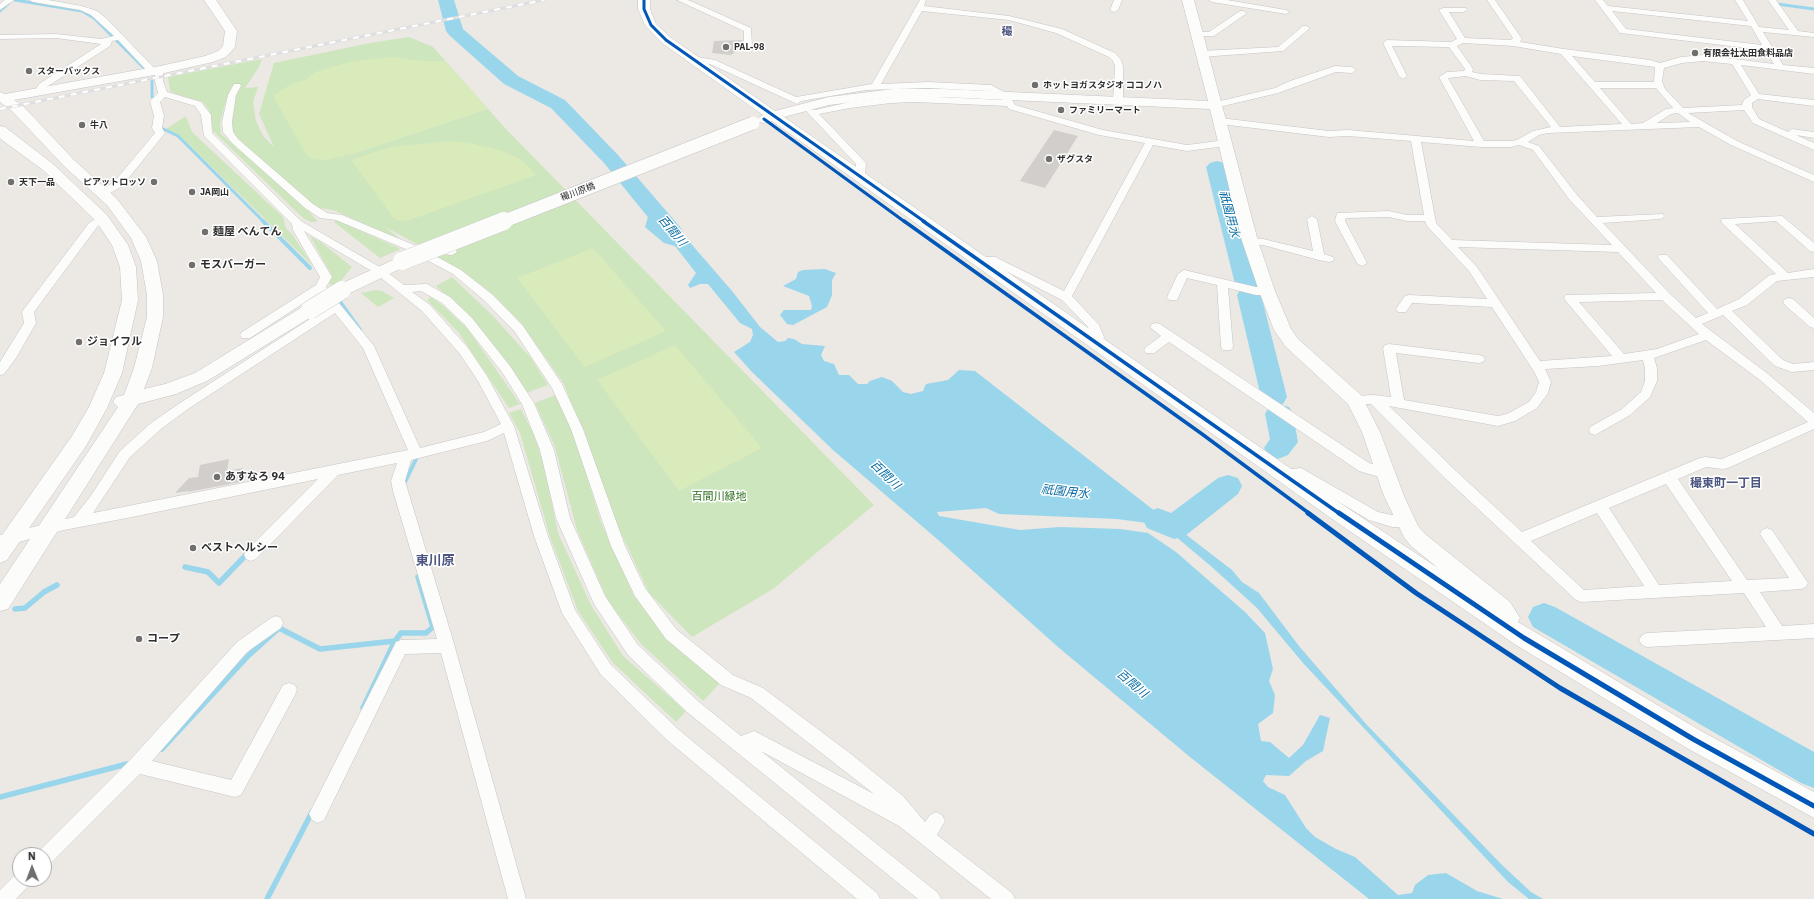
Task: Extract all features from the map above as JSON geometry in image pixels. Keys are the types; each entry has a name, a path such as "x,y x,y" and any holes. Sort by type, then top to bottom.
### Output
{"street":[{"path":"0,8 10,0"},
{"path":"33,0 89,11 104,21 115,39 156,70 159,81 159,116 157,128 160,133 118,184 103,193"},
{"path":"1,98 156,70 209,59 222,54 229,47 231,32 210,0"},
{"path":"644,0 646,14 651,25 666,40 691,59 1285,475 1524,638 1693,739 1814,806"},
{"path":"681,0 748,30 748,46"},
{"path":"875,86 924,0"},
{"path":"1114,10 1118,0"},
{"path":"1186,0 1226,143 1250,241 1266,291 1283,330 1292,343 1364,400 1450,475 1581,596 1801,583 1767,534"},
{"path":"1212,0 1286,12"},
{"path":"1491,0 1518,39 1513,43"},
{"path":"1599,0 1623,31 1769,48"},
{"path":"1739,0 1780,67"},
{"path":"1772,0 1795,33"},
{"path":"919,8 1009,18 1058,31 1112,55 1119,66 1118,102"},
{"path":"1605,8 1755,26 1814,35"},
{"path":"1462,40 1443,10 1463,10"},
{"path":"1196,34 1211,34 1243,13"},
{"path":"1200,54 1280,49 1306,28"},
{"path":"0,36 56,36 101,42 115,39"},
{"path":"38,92 42,86 115,39"},
{"path":"1403,76 1387,43 1452,45 1462,40 1513,43 1564,52 1650,63 1660,66 1681,60 1703,58 1814,71"},
{"path":"1452,45 1469,69 1467,73"},
{"path":"1564,52 1629,127"},
{"path":"691,59 712,62 796,100 875,86 928,85 991,88 1007,100 1012,107 1102,133 1187,148 1226,143"},
{"path":"1735,62 1756,96"},
{"path":"1660,66 1658,81 1661,90 1681,111 1699,124 1734,143 1814,179"},
{"path":"1215,105 1278,90 1293,83 1336,69 1352,70"},
{"path":"1481,144 1443,77 1450,74 1467,73 1480,77 1517,78 1558,130"},
{"path":"1592,85 1660,85"},
{"path":"237,86 232,95 227,122 228,132 235,141 309,206 324,216 338,217 412,248 457,272 489,298 519,329 558,387 577,429 618,546 640,592 671,634 727,680 757,693 845,760 897,802 926,836"},
{"name":"穝川原橋","path":"98,408 131,401 170,389 201,377 342,290 402,261 773,116 829,101 878,94 923,92 1007,100 1215,105"},
{"path":"1814,103 1756,96 1747,102 1747,107 1756,121 1814,147"},
{"path":"0,602 131,401 143,368 154,327 154,295 148,261 138,237 112,202 69,163 16,108 1,98"},
{"path":"158,98 198,104 206,115 207,134 297,223 320,235 379,271 426,308 464,351 483,379 508,426 542,536 569,613 606,670 672,735 871,899"},
{"path":"860,176 861,163 812,112 850,105 891,100 1007,100"},
{"path":"1645,126 1669,111 1747,107"},
{"path":"1220,121 1329,134 1348,133 1416,140 1481,144 1511,144 1520,142 1536,132 1699,124"},
{"path":"0,130 6,137 48,167 102,218 120,245 128,267 130,300 113,373 98,408 78,441 6,540 0,554"},
{"path":"1776,130 1814,135"},
{"path":"1364,400 1398,404 1498,421 1511,418 1533,405 1542,393 1544,382 1542,372 1537,364 1473,268 1431,224 1416,140"},
{"path":"1066,297 1150,142"},
{"path":"1520,142 1536,148 1573,196 1620,249 1665,296 1707,335 1764,377 1814,420"},
{"path":"1362,263 1340,221 1341,215 1389,214 1407,218 1430,218"},
{"path":"320,235 326,229 328,224 324,216"},
{"path":"1594,220 1659,216"},
{"path":"0,371 12,355 30,323 28,312 93,225 102,218"},
{"path":"1785,276 1726,222 1778,218 1814,249"},
{"path":"1250,241 1263,242 1324,258 1312,219"},
{"path":"246,335 320,287 326,277 306,241 298,230 297,223"},
{"path":"1449,243 1620,249"},
{"path":"412,248 452,252"},
{"path":"1663,257 1720,312 1779,363 1792,368 1814,366"},
{"path":"980,262 991,259 1066,297 1092,325 1098,337 1097,342"},
{"path":"1694,323 1743,302 1774,278 1814,273"},
{"path":"1173,297 1184,274 1256,291 1266,291"},
{"path":"1222,283 1227,347"},
{"path":"320,287 368,346 415,450 415,453 398,481 400,492 444,637 445,646 517,899"},
{"path":"400,289 424,287 446,300 468,321 506,369 531,410 547,450 563,518 599,600 633,650 693,707 932,899"},
{"path":"1621,358 1570,298 1665,296"},
{"path":"1402,309 1409,299 1496,303"},
{"path":"1789,302 1814,324"},
{"path":"78,522 95,500 125,454 156,426 190,402 337,307"},
{"path":"1156,327 1364,467 1386,474"},
{"path":"1537,364 1598,362 1660,352 1707,335"},
{"path":"1150,350 1169,336"},
{"path":"1398,404 1389,348 1479,359"},
{"path":"1595,430 1626,412 1646,394 1651,381 1651,368 1647,354"},
{"path":"1364,400 1371,432 1405,521 1418,540 1502,609 1524,638"},
{"path":"1520,539 1705,462 1723,464 1814,424"},
{"path":"6,540 49,528 415,453 487,436 508,426"},
{"path":"251,555 336,469"},
{"path":"1285,475 1301,473 1374,516 1392,522 1405,521"},
{"path":"1669,477 1778,633"},
{"path":"1600,506 1655,592"},
{"path":"52,850 137,765 242,647 276,623"},
{"path":"1647,640 1814,631"},
{"path":"318,814 401,647 445,646"},
{"path":"137,765 235,789 289,690"},
{"path":"739,744 754,739 905,820 1006,899"},
{"path":"926,836 936,821"},
{"path":"4,899 15,887"}],"green space":[{"name":"百間川緑地","path":"409,37 433,47 505,128 874,505 773,589 692,637 649,593 613,516 564,384 521,323 478,283 459,270 433,256 417,244 385,227 398,237 396,238 333,210 319,208 310,202 239,140 232,131 231,121 236,94 240,85 232,86 227,97 220,123 221,134 308,210 317,221 316,222 311,222 303,218 213,131 209,110 203,102 170,91 168,77 262,59 259,67 245,88 258,87 253,102 256,121 263,136 274,147 259,114 274,63 370,43"},
{"path":"390,57 424,61 445,61 488,109 353,154 325,160 312,159 306,154 273,96 291,84 305,80 315,72 349,62"},
{"path":"186,116 192,132 283,217 286,228 292,234 313,266 182,138 166,129"},
{"path":"450,141 470,143 503,151 526,164 536,175 406,221 397,220 392,216 351,160 398,146"},
{"path":"336,220 401,249 380,258 334,222"},
{"path":"310,236 322,243 352,267 340,282 333,286 328,283 332,276"},
{"path":"593,248 666,331 585,367 517,278"},
{"path":"452,277 492,315 531,358 548,385 526,393 510,366 473,321 436,286"},
{"path":"376,290 382,291 394,298 378,307 361,293"},
{"path":"431,297 467,328 520,404 509,408 459,333 427,300"},
{"path":"675,345 762,448 679,491 597,380"},
{"path":"555,395 564,411 577,445 601,522 634,596 660,630 720,683 703,701 641,644 608,601 577,530 555,447 535,403"},
{"path":"521,409 535,437 544,466 558,533 591,605 623,656 686,711 676,722 613,663 578,611 550,537 520,433 509,413"}],"water":[{"path":"655,202 732,291 760,327 778,342 785,341 788,338 794,339 802,344 825,346 821,355 824,361 834,364 839,375 849,375 858,384 867,384 870,381 882,377 892,381 903,392 911,394 923,391 926,384 948,380 959,370 975,371 1169,522 1185,510 1195,517 1180,530 1232,570 1242,582 1259,593 1299,646 1367,725 1502,865 1531,892 1543,899 1529,899 1508,882 1303,663 1257,608 1162,525 1117,519 999,514 986,508 937,512 939,516 1020,530 1060,527 1120,529 1148,533 1176,552 1245,612 1265,633 1273,669 1269,681 1275,695 1273,713 1258,724 1261,741 1270,742 1289,758 1303,745 1320,715 1330,718 1323,751 1306,761 1289,776 1266,775 1263,781 1268,787 1285,795 1306,828 1315,837 1336,849 1355,857 1398,895 1412,893 1415,885 1428,875 1446,873 1477,891 1503,899 1369,899 1190,757 1058,647 944,545 833,450 752,372 734,352 750,342 753,335 752,329 740,323 708,284 700,284 690,288 688,285 696,273 675,246 664,243 645,227 649,213 643,204"},
{"path":"825,269 836,273 832,280 832,295 827,307 793,325 787,324 780,315 784,310 811,310 812,306 809,296 783,286 796,279 798,272 803,270"}],"building":[{"name":"PAL-98","path":"742,40 743,46 731,55 712,53 714,41"},
{"name":"ザグスタ","path":"1054,130 1078,136 1045,188 1020,181"},
{"name":"あすなろ 94","path":"229,459 227,471 243,468 240,482 175,493 189,478 198,477 200,465"}],"waterway":[{"path":"15,0 82,11 94,18 144,68"},
{"name":"百間川","path":"446,0 455,31 511,80 558,104 611,159 672,232"},
{"path":"0,11 10,2"},
{"path":"1777,4 1814,9"},
{"path":"152,81 152,97 157,100"},
{"path":"160,124 159,127 178,136 310,268"},
{"name":"祇園用水","path":"1217,167 1247,284"},
{"name":"祇園用水","path":"1249,295 1274,397"},
{"path":"340,302 360,330"},
{"name":"祇園用水","path":"1278,448 1284,442 1279,414"},
{"path":"405,482 419,453"},
{"name":"祇園用水","path":"1158,520 1174,527 1228,486"},
{"path":"185,567 208,572 219,583 245,556"},
{"path":"395,641 401,633 426,633 433,627 418,577"},
{"path":"15,609 25,608 44,592 57,585"},
{"path":"1544,617 1814,771"},
{"path":"162,749 248,656 279,628 320,649 395,641"},
{"path":"363,708 395,641"},
{"path":"0,797 127,764"},
{"path":"267,899 312,812"}],"railway":[{"path":"0,109 544,0"}],"cycle path":[{"path":"644,0 644,9 651,25 666,40 1342,515 1524,638 1693,739 1814,806"},
{"path":"764,119 991,284 1202,434 1416,593 1560,688 1814,834"}],"place":[{"name":"PAL-98","path":"726,47"},
{"name":"有限会社太田食料品店","path":"1695,53"},
{"name":"スターバックス","path":"29,71"},
{"name":"ホットヨガスタジオ ココノハ","path":"1035,85"},
{"name":"ファミリーマート","path":"1061,110"},
{"name":"牛八","path":"82,125"},
{"name":"ザグスタ","path":"1049,159"},
{"name":"天下一品","path":"11,182"},
{"name":"ピアットロッソ","path":"154,182"},
{"name":"JA岡山","path":"192,192"},
{"name":"麺屋 べんてん","path":"205,232"},
{"name":"モスバーガー","path":"192,265"},
{"name":"ジョイフル","path":"79,342"},
{"name":"あすなろ 94","path":"217,477"},
{"name":"ベストヘルシー","path":"193,548"},
{"name":"コープ","path":"139,639"}],"district":[{"name":"穝","path":"1007,32"},
{"name":"穝東町一丁目","path":"1726,484"},
{"name":"東川原","path":"435,561"}]}
